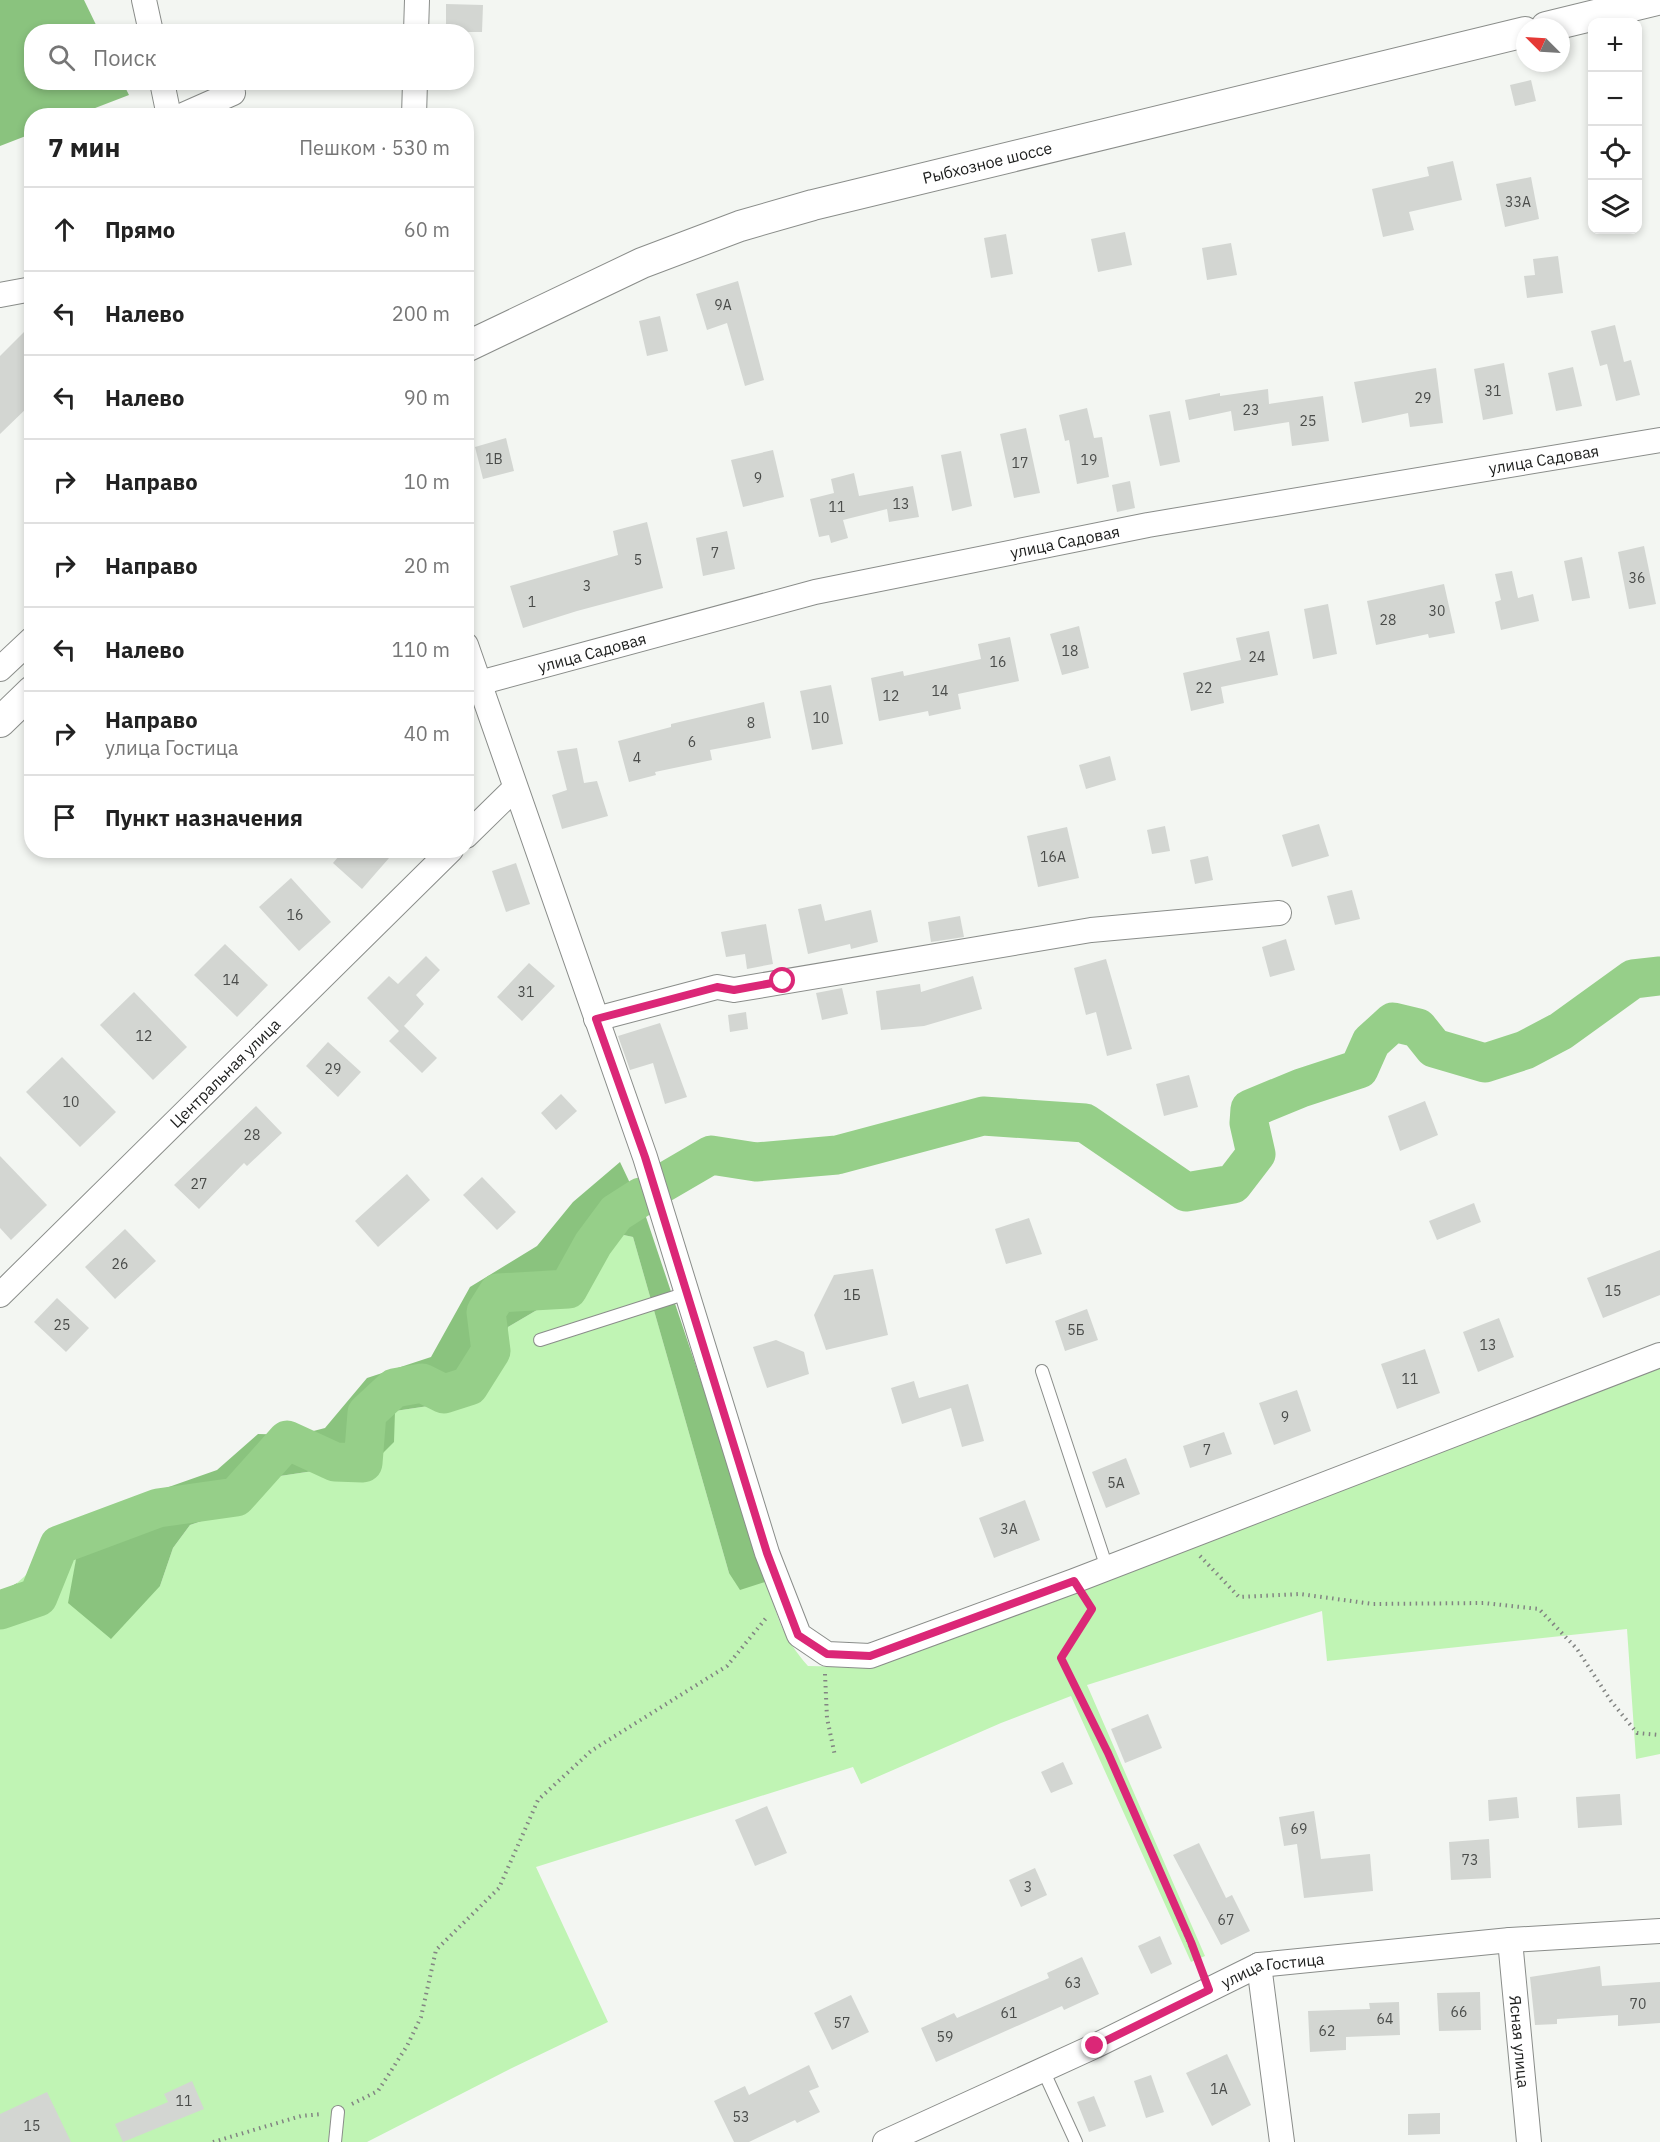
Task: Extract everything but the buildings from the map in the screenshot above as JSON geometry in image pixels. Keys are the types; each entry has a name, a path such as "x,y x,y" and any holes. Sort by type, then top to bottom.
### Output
{"street":[{"path":"144,0 149,24"},
{"path":"416,24 417,0"},
{"path":"1570,21 1657,0"},
{"name":"Рыбхозное шоссе","path":"474,343 642,263 740,226 825,202 1516,34"},
{"path":"164,90 167,108"},
{"path":"414,108 415,90"},
{"path":"199,108 233,93"},
{"name":"улица Садовая","path":"479,682 815,592 1148,525 1660,440"},
{"path":"0,669 24,646"},
{"path":"474,668 514,788 645,1157 767,1553 785,1595 798,1635 827,1654 870,1656 1074,1581 1660,1355"},
{"path":"0,722 24,699"},
{"path":"474,828 514,788"},
{"name":"Центральная улица","path":"0,1295 443,858"},
{"path":"596,1019 717,987 734,990 1091,930 1279,913"},
{"name":"улица Гостица","path":"885,2142 1043,2070 1258,1965 1510,1940 1660,1931"},
{"name":"Ясная улица","path":"1510,1940 1529,2142"},
{"path":"1258,1965 1282,2142"}],"lane":[{"path":"540,1340 687,1293"},
{"path":"1042,1371 1107,1568"},
{"path":"1043,2070 1076,2142"},
{"path":"335,2142 338,2112"}],"path":[{"path":"1194,1535 1201,1560 1239,1597 1300,1594 1373,1604 1484,1603 1539,1609 1577,1649 1611,1701 1636,1732 1660,1735"},
{"path":"1074,1581 1092,1609 1061,1658 1108,1753 1191,1942 1209,1990"},
{"path":"213,2142 301,2116 338,2112 378,2091 407,2046 421,2017 436,1950 499,1888 538,1800 591,1751 727,1666 785,1595"},
{"path":"827,1654 824,1668 827,1718 835,1756"}],"green space":[{"path":"0,0 84,0 96,24 24,24 24,90 126,90 129,95 95,108 24,108 24,137 0,146"},
{"path":"620,1162 646,1217 768,1581 740,1590 729,1573 633,1237 619,1234 583,1301 542,1307 508,1327 497,1368 462,1401 395,1411 394,1442 360,1476 320,1470 280,1476 237,1509 190,1525 173,1548 160,1586 111,1639 68,1603 82,1526 109,1508 217,1470 258,1434 298,1435 325,1428 367,1378 431,1357 470,1287 537,1246 573,1202"},
{"path":"619,1234 633,1237 729,1573 768,1581 786,1636 808,1666 852,1667 898,1658 1660,1365 1660,1754 1636,1759 1627,1629 1327,1661 1322,1611 1087,1685 1205,1956 1191,1962 1071,1696 1001,1723 861,1784 853,1767 536,1867 608,2022 367,2142 0,2142 0,1626 17,1583 82,1526 70,1596 160,1586 173,1548 190,1525 237,1509 280,1476 320,1470 360,1476 395,1411 462,1401 497,1368 508,1327 542,1307 583,1301"},
{"path":"17,1583 0,1626 0,1593"}],"waterway":[{"path":"663,1183 711,1155 756,1162 837,1155 983,1116 1085,1123 1186,1192 1233,1184 1256,1154 1249,1123 1250,1109 1301,1088 1359,1069 1371,1042 1393,1022 1418,1028 1434,1048 1485,1063 1525,1050 1561,1031 1633,979 1660,976"},
{"path":"0,1610 38,1597 59,1545 158,1508 236,1497 287,1440 335,1462 363,1463 367,1413 394,1388 422,1383 444,1394 469,1386 491,1351 486,1312 498,1293 568,1289 593,1244 616,1213 641,1197"}],"route":[{"path":"783,981 734,990 717,987 596,1019 645,1157 767,1553 789,1605 798,1635 827,1654 870,1656 1074,1581 1092,1609 1061,1658 1075,1681 1108,1753 1191,1942 1209,1990 1095,2046"}]}
